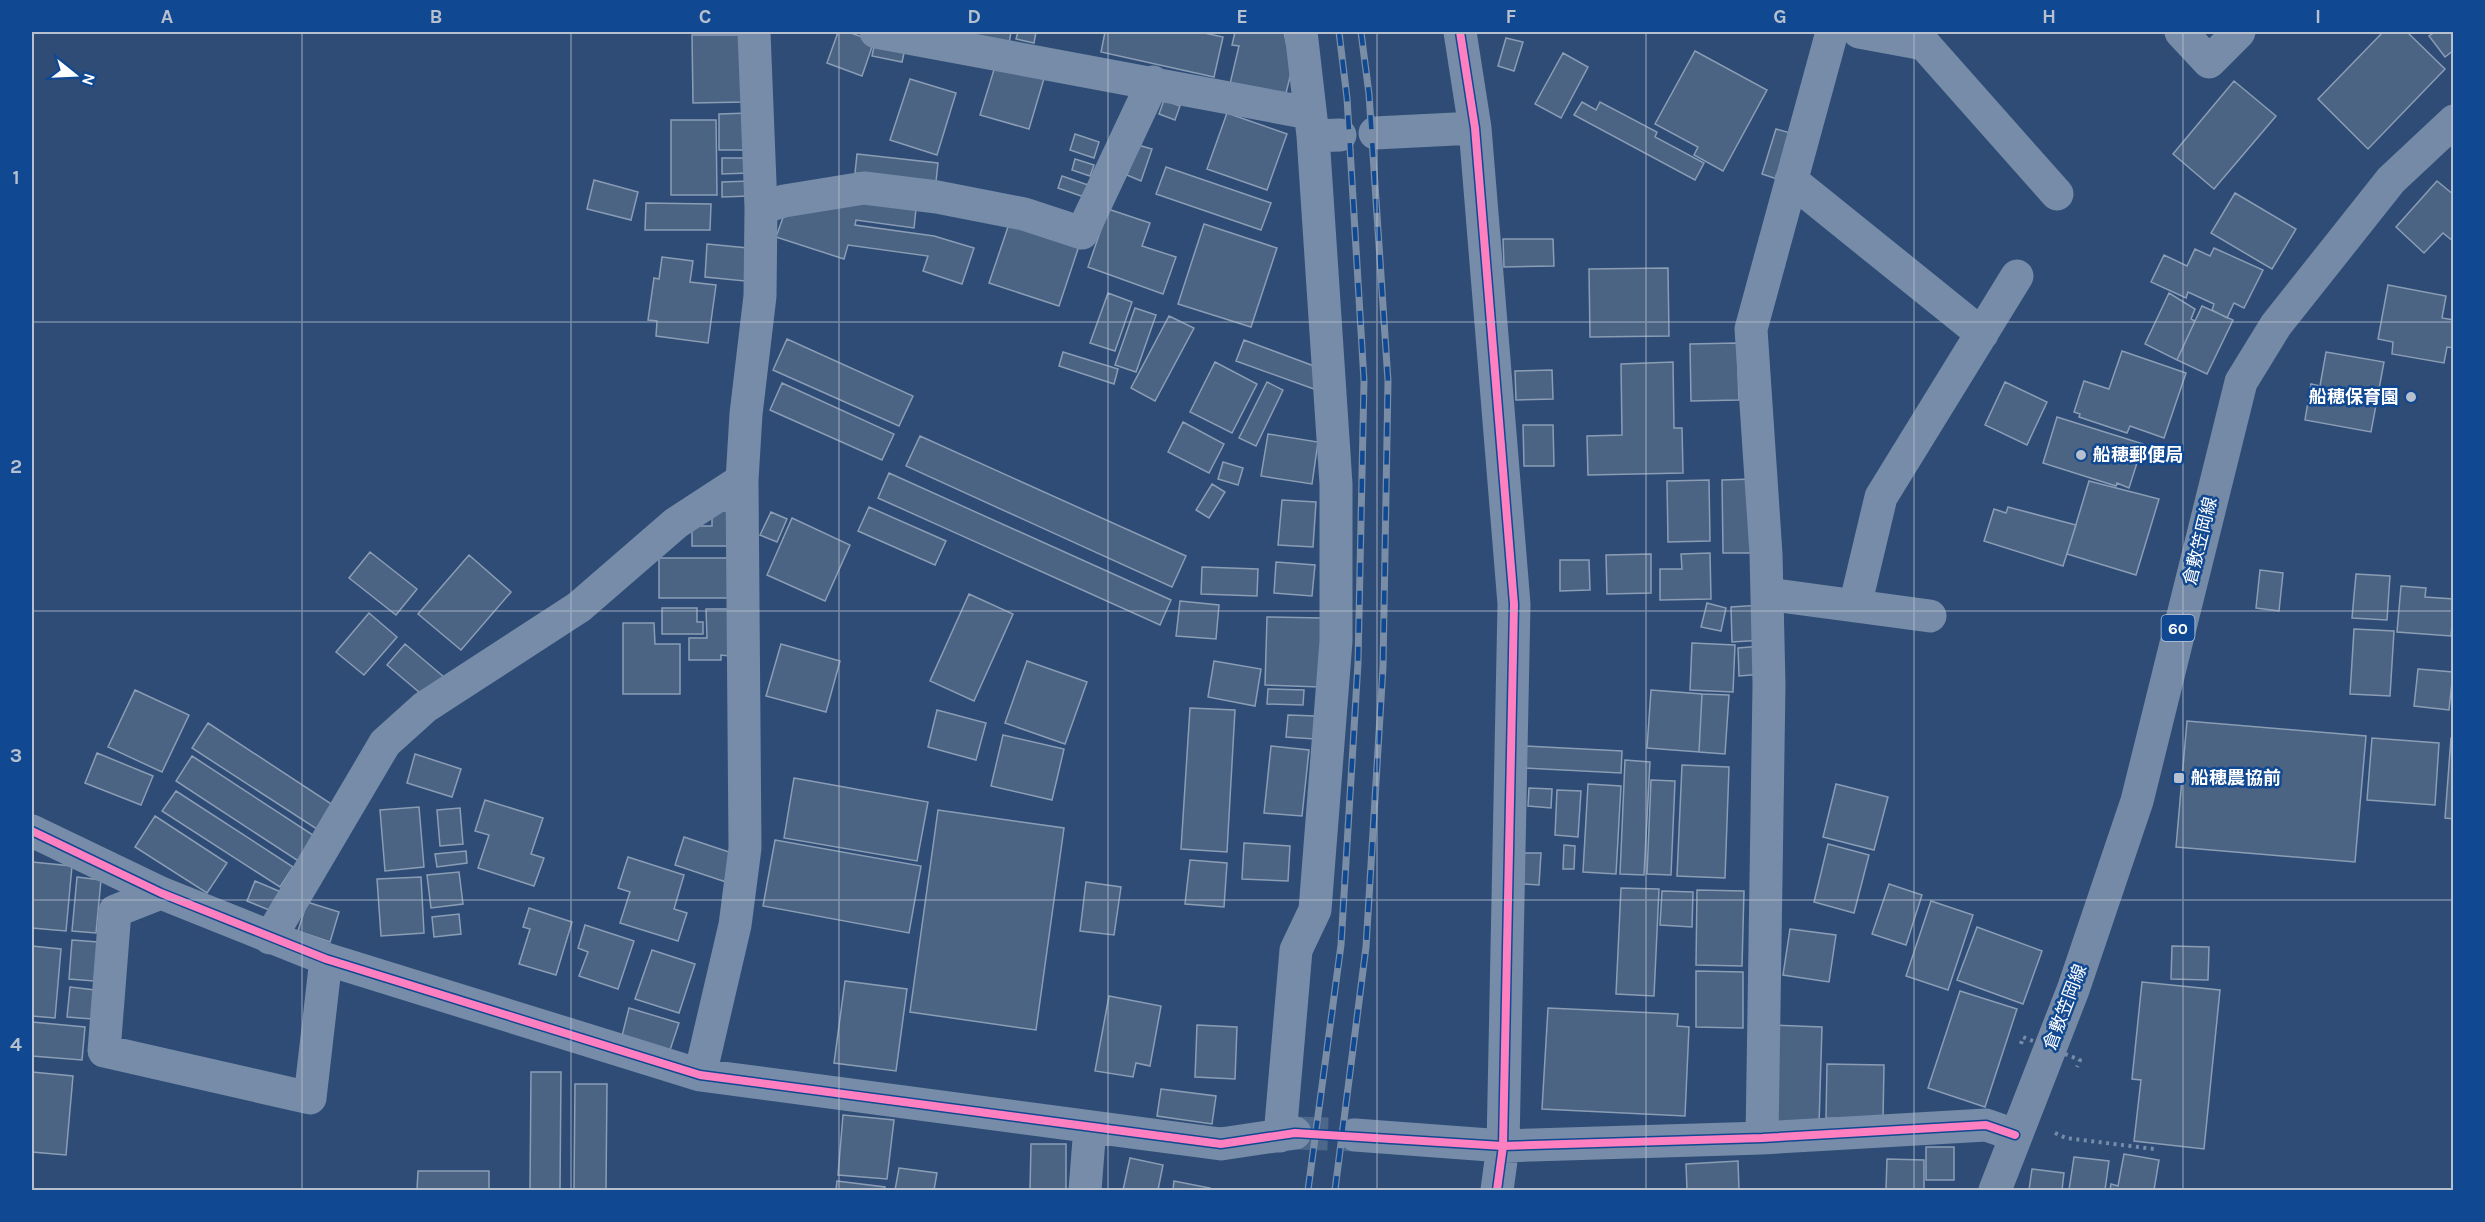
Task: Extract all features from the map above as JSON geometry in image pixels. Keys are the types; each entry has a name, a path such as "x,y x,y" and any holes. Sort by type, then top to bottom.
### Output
{"main road":[{"name":"倉敷笠岡線","path":"1995,1191 2073,990 2138,801 2241,382 2276,325 2391,180 2454,121"}],"street":[{"path":"700,1075 735,925 745,848 742,480 746,414 760,296 761,207 754,32"},
{"path":"876,32 1153,82 1321,128"},
{"path":"32,831 161,893 326,959 700,1075 1221,1144 1288,1134 1296,950 1315,910 1336,642 1336,484 1321,128 1301,32"},
{"path":"1460,32 1475,128 1514,604 1503,1146 1497,1191"},
{"path":"1762,1138 1769,685 1767,594 1751,329 1832,32"},
{"path":"1859,32 1924,44 2057,194"},
{"path":"2181,32 2209,62 2239,32"},
{"path":"761,207 864,188 937,197 1024,214 1082,233 1153,82"},
{"path":"1375,133 1475,128"},
{"path":"1791,180 1982,334"},
{"path":"1855,606 1881,497 2018,276"},
{"path":"270,938 385,743 424,707 579,607 676,523 742,480"},
{"path":"1767,594 1930,616"},
{"path":"161,893 115,911 104,1051 310,1098 326,959"},
{"path":"1355,1135 1503,1146 1762,1138 1986,1125 2015,1135"},
{"path":"1085,1191 1090,1127"}],"path":[{"path":"2020,1044 2023,1037 2080,1060 2077,1067"},
{"path":"2051,1131 2066,1138 2154,1149"}],"building":[{"path":"838,32 848,32 874,41 862,76 827,63"},
{"path":"931,32 1011,32 1008,49"},
{"path":"1018,32 1036,32 1034,43 1016,39"},
{"path":"1105,32 1200,32 1223,37 1214,77 1101,52"},
{"path":"1235,32 1284,32 1292,69 1285,97 1230,84 1239,46 1232,45"},
{"path":"2383,32 2407,32 2445,69 2368,149 2318,99"},
{"path":"2435,32 2454,32 2454,50 2445,57 2429,36"},
{"path":"692,35 745,35 745,102 693,103"},
{"path":"876,37 906,44 902,62 872,56"},
{"path":"1506,38 1523,42 1514,71 1498,66"},
{"path":"1695,51 1767,90 1723,171 1694,155 1698,147 1655,124"},
{"path":"1563,53 1588,67 1561,118 1535,104"},
{"path":"997,60 1045,75 1029,129 980,115"},
{"path":"910,79 956,93 937,155 890,140"},
{"path":"2234,81 2276,116 2214,189 2173,154"},
{"path":"1164,100 1180,106 1175,120 1159,114"},
{"path":"1582,102 1596,110 1600,102 1657,132 1655,137 1704,163 1695,180 1574,115"},
{"path":"749,113 750,150 719,150 719,114"},
{"path":"1227,113 1287,134 1267,190 1207,169"},
{"path":"671,120 716,120 717,195 671,195"},
{"path":"1776,129 1794,134 1780,180 1762,174"},
{"path":"1075,134 1099,142 1094,158 1070,150"},
{"path":"1138,145 1152,149 1141,181 1127,175"},
{"path":"857,154 938,163 936,182 855,173"},
{"path":"722,158 748,158 748,173 722,174"},
{"path":"1075,159 1094,165 1090,176 1072,170"},
{"path":"1166,167 1271,203 1261,230 1156,194"},
{"path":"1062,176 1091,186 1087,198 1058,188"},
{"path":"594,180 638,192 631,220 587,209"},
{"path":"750,181 750,196 722,197 722,182"},
{"path":"2437,181 2454,195 2454,242 2443,233 2424,253 2396,227"},
{"path":"2235,193 2296,229 2272,269 2211,233"},
{"path":"862,201 916,209 914,228 856,220 855,225 934,236 974,248 962,284 923,271 928,256 848,245 844,259 776,237 785,212"},
{"path":"646,203 711,204 710,230 645,230"},
{"path":"1108,209 1150,223 1142,246 1176,257 1163,294 1088,267"},
{"path":"1009,224 1079,246 1059,306 989,283"},
{"path":"1204,224 1277,248 1251,327 1178,304"},
{"path":"1503,239 1553,239 1554,266 1504,267"},
{"path":"707,244 748,248 745,281 705,277"},
{"path":"2214,248 2263,270 2244,308 2234,303 2227,318 2212,310 2214,304 2188,292 2186,298 2151,282 2164,255 2187,266 2195,249 2210,256"},
{"path":"662,257 693,261 690,282 716,285 708,343 656,336 657,321 648,320 654,278 659,279"},
{"path":"1668,268 1669,336 1590,337 1589,269"},
{"path":"2388,285 2446,296 2442,318 2454,320 2454,348 2447,347 2444,363 2392,354 2393,342 2378,339"},
{"path":"1108,293 1132,302 1115,351 1090,343"},
{"path":"2169,293 2195,309 2191,319 2195,321 2177,360 2145,344"},
{"path":"2202,306 2233,320 2207,374 2177,360"},
{"path":"1135,308 1156,315 1136,372 1115,365"},
{"path":"1169,316 1194,328 1155,401 1131,388"},
{"path":"787,339 913,396 899,426 773,370"},
{"path":"1244,340 1322,369 1314,389 1236,361"},
{"path":"1737,343 1739,400 1691,401 1690,344"},
{"path":"2122,351 2186,373 2164,438 2130,426 2127,433 2079,417 2080,414 2074,412 2084,381 2109,389"},
{"path":"1063,352 1118,369 1114,384 1059,366"},
{"path":"2326,352 2384,362 2371,432 2305,420 2311,384 2320,386"},
{"path":"1215,362 1257,384 1232,433 1190,412"},
{"path":"1673,362 1674,428 1682,428 1683,473 1588,475 1587,436 1622,435 1621,364"},
{"path":"1552,370 1553,399 1516,400 1515,371"},
{"path":"1267,382 1283,390 1256,446 1239,438"},
{"path":"2005,382 2047,402 2027,445 1985,425"},
{"path":"782,383 894,434 882,460 770,410"},
{"path":"2057,417 2143,444 2129,488 2043,463"},
{"path":"1183,422 1224,444 1209,473 1168,452"},
{"path":"1523,425 1553,425 1554,466 1524,466"},
{"path":"1268,434 1318,442 1312,484 1261,476"},
{"path":"920,436 1186,556 1172,587 906,466"},
{"path":"1223,462 1243,468 1238,485 1218,479"},
{"path":"889,473 1171,600 1160,625 878,498"},
{"path":"1753,479 1754,553 1723,553 1722,480"},
{"path":"1709,480 1710,541 1668,542 1667,481"},
{"path":"2089,481 2159,499 2136,575 2067,554"},
{"path":"1212,484 1225,492 1209,518 1196,510"},
{"path":"1282,500 1316,502 1313,547 1278,545"},
{"path":"869,507 946,541 935,565 858,531"},
{"path":"2008,507 2076,525 2063,566 1984,541 1994,509 2006,513"},
{"path":"712,511 730,511 730,546 692,546 692,526 712,526"},
{"path":"771,512 787,519 777,542 760,535"},
{"path":"792,518 850,545 825,601 767,575"},
{"path":"370,552 417,589 396,615 349,578"},
{"path":"1710,553 1711,599 1660,600 1660,569 1682,569 1681,554"},
{"path":"1651,554 1651,593 1607,594 1606,555"},
{"path":"469,555 511,592 461,650 418,614"},
{"path":"659,558 728,558 728,598 659,598"},
{"path":"1560,560 1589,560 1590,590 1560,591"},
{"path":"1276,562 1315,565 1312,596 1274,593"},
{"path":"1202,567 1258,569 1257,596 1201,594"},
{"path":"2260,570 2283,573 2279,611 2256,608"},
{"path":"2356,574 2390,576 2387,620 2352,618"},
{"path":"2401,586 2426,588 2425,597 2454,599 2451,636 2397,632"},
{"path":"969,594 1013,614 974,701 930,681"},
{"path":"1180,601 1219,605 1216,639 1176,636"},
{"path":"1707,603 1726,608 1721,631 1701,627"},
{"path":"1762,605 1764,640 1732,642 1731,607"},
{"path":"662,608 697,608 697,622 703,622 703,634 662,634"},
{"path":"706,609 729,609 729,656 721,655 721,660 689,660 689,638 707,638"},
{"path":"369,613 397,637 364,675 336,652"},
{"path":"1267,617 1323,618 1320,687 1265,685"},
{"path":"623,623 654,623 655,644 680,644 680,694 623,694"},
{"path":"2354,629 2394,631 2390,696 2350,694"},
{"path":"1692,643 1735,645 1733,692 1690,690"},
{"path":"405,644 444,677 426,698 387,665"},
{"path":"781,644 840,661 826,712 766,696"},
{"path":"1762,646 1763,674 1739,676 1738,648"},
{"path":"1027,661 1087,682 1065,744 1005,723"},
{"path":"1214,661 1261,669 1255,706 1208,697"},
{"path":"2418,669 2453,672 2449,710 2414,706"},
{"path":"1268,689 1304,690 1303,705 1267,704"},
{"path":"135,690 189,715 162,772 108,747"},
{"path":"1651,690 1702,694 1699,752 1647,748"},
{"path":"1702,694 1729,695 1725,754 1699,752"},
{"path":"1190,708 1235,710 1227,852 1181,849"},
{"path":"937,710 986,723 976,760 928,747"},
{"path":"1288,715 1316,716 1315,739 1286,737"},
{"path":"2187,721 2366,736 2355,862 2176,847"},
{"path":"208,723 342,811 326,835 192,748"},
{"path":"1003,735 1064,749 1052,800 991,786"},
{"path":"2372,738 2439,743 2435,805 2367,800"},
{"path":"2451,738 2454,738 2454,819 2445,818"},
{"path":"1271,746 1309,750 1302,816 1264,813"},
{"path":"1525,746 1622,751 1621,773 1524,768"},
{"path":"97,753 153,776 141,805 85,783"},
{"path":"415,754 461,769 452,797 407,783"},
{"path":"192,756 322,841 306,866 176,781"},
{"path":"1625,760 1650,762 1644,875 1620,874"},
{"path":"1682,765 1729,767 1725,878 1677,876"},
{"path":"794,778 928,802 917,861 784,838"},
{"path":"1651,780 1675,781 1671,875 1647,874"},
{"path":"1588,784 1621,786 1616,874 1583,872"},
{"path":"1836,784 1888,797 1874,850 1823,837"},
{"path":"1529,788 1552,789 1551,808 1528,806"},
{"path":"1557,790 1581,791 1578,837 1555,835"},
{"path":"176,791 293,867 280,887 162,811"},
{"path":"485,800 543,818 531,854 544,858 534,886 478,868 489,835 475,831"},
{"path":"419,807 424,867 385,871 380,810"},
{"path":"460,808 463,844 440,846 437,810"},
{"path":"938,810 1064,828 1036,1030 910,1012"},
{"path":"155,816 227,863 207,893 135,847"},
{"path":"684,837 735,854 726,882 675,865"},
{"path":"775,840 921,866 909,933 763,906"},
{"path":"1244,843 1290,846 1288,881 1242,879"},
{"path":"1828,844 1869,855 1854,913 1814,902"},
{"path":"1564,845 1575,846 1574,869 1563,869"},
{"path":"466,851 467,863 437,867 435,854"},
{"path":"1524,853 1541,853 1539,885 1522,884"},
{"path":"628,857 684,875 674,909 687,913 678,941 620,923 630,892 618,888"},
{"path":"1190,860 1227,863 1224,907 1185,904"},
{"path":"32,862 72,866 66,931 32,928"},
{"path":"459,872 463,904 431,908 427,875"},
{"path":"77,877 101,880 96,933 72,931"},
{"path":"421,877 424,933 381,936 377,879"},
{"path":"255,881 281,892 274,912 247,901"},
{"path":"1086,882 1121,887 1114,935 1080,931"},
{"path":"1889,884 1922,895 1906,945 1872,934"},
{"path":"1621,888 1659,889 1654,996 1616,994"},
{"path":"1697,890 1744,891 1742,966 1696,965"},
{"path":"1662,891 1693,892 1692,927 1660,925"},
{"path":"1931,901 1973,915 1948,990 1906,976"},
{"path":"307,902 339,912 330,942 298,931"},
{"path":"529,908 572,922 556,975 519,964 530,929 523,927"},
{"path":"459,914 461,934 434,937 432,917"},
{"path":"585,925 634,941 618,989 579,976 588,952 578,948"},
{"path":"1977,927 2042,951 2023,1004 1957,980"},
{"path":"1790,929 1836,935 1829,982 1783,975"},
{"path":"72,940 98,942 94,981 69,979"},
{"path":"32,946 61,949 55,1018 32,1016"},
{"path":"2172,946 2209,947 2208,980 2171,979"},
{"path":"652,950 695,964 679,1013 635,999"},
{"path":"1696,971 1743,972 1743,1028 1696,1027"},
{"path":"845,981 907,989 896,1071 834,1063"},
{"path":"2142,982 2220,990 2204,1149 2134,1141 2141,1080 2132,1079"},
{"path":"70,987 95,990 92,1019 67,1017"},
{"path":"1960,991 2017,1009 1985,1107 1928,1088"},
{"path":"1109,996 1161,1006 1150,1066 1136,1063 1133,1077 1095,1071"},
{"path":"629,1008 679,1023 670,1050 622,1036"},
{"path":"1548,1008 1678,1014 1677,1026 1689,1027 1685,1116 1542,1109"},
{"path":"32,1022 85,1027 82,1060 32,1056"},
{"path":"1197,1025 1237,1027 1235,1079 1195,1077"},
{"path":"1775,1025 1822,1027 1819,1125 1772,1124"},
{"path":"1827,1064 1884,1065 1883,1120 1826,1118"},
{"path":"32,1072 73,1076 66,1155 32,1152"},
{"path":"531,1072 561,1072 560,1190 530,1190"},
{"path":"575,1084 607,1084 606,1190 574,1190"},
{"path":"1161,1089 1216,1096 1212,1124 1157,1116"},
{"path":"843,1115 894,1120 887,1179 838,1175"},
{"path":"1031,1144 1066,1144 1066,1190 1030,1190"},
{"path":"1926,1147 1954,1147 1954,1180 1926,1180"},
{"path":"2124,1154 2159,1160 2154,1190 2110,1190 2111,1184 2118,1186"},
{"path":"2074,1157 2109,1161 2105,1190 2069,1190"},
{"path":"1130,1158 1163,1165 1158,1190 1123,1190"},
{"path":"1887,1159 1924,1160 1924,1190 1886,1190"},
{"path":"1738,1161 1739,1190 1687,1190 1686,1164"},
{"path":"899,1168 937,1173 934,1190 895,1190"},
{"path":"2032,1169 2064,1173 2062,1190 2029,1190"},
{"path":"418,1171 489,1171 489,1190 417,1190"},
{"path":"837,1181 885,1187 885,1190 836,1190"},
{"path":"1174,1181 1210,1188 1210,1190 1173,1190"}],"tunnel":[{"path":"1295,1133 1355,1135"}],"railway":[{"path":"1308,1190 1341,945 1358,663 1364,381 1347,98 1339,32"},
{"path":"1335,1190 1366,947 1383,667 1388,381 1369,94 1361,32"}],"cycle path":[{"path":"1460,32 1475,128 1514,604 1503,1146 1497,1190"},
{"path":"32,831 161,893 326,959 700,1075 1221,1144 1295,1133 1503,1146 1762,1138 1986,1125 2015,1135"}],"place":[{"name":"船穂保育園","path":"2411,397"},
{"name":"船穂郵便局","path":"2081,455"},
{"name":"船穂農協前","path":"2179,778"}]}
